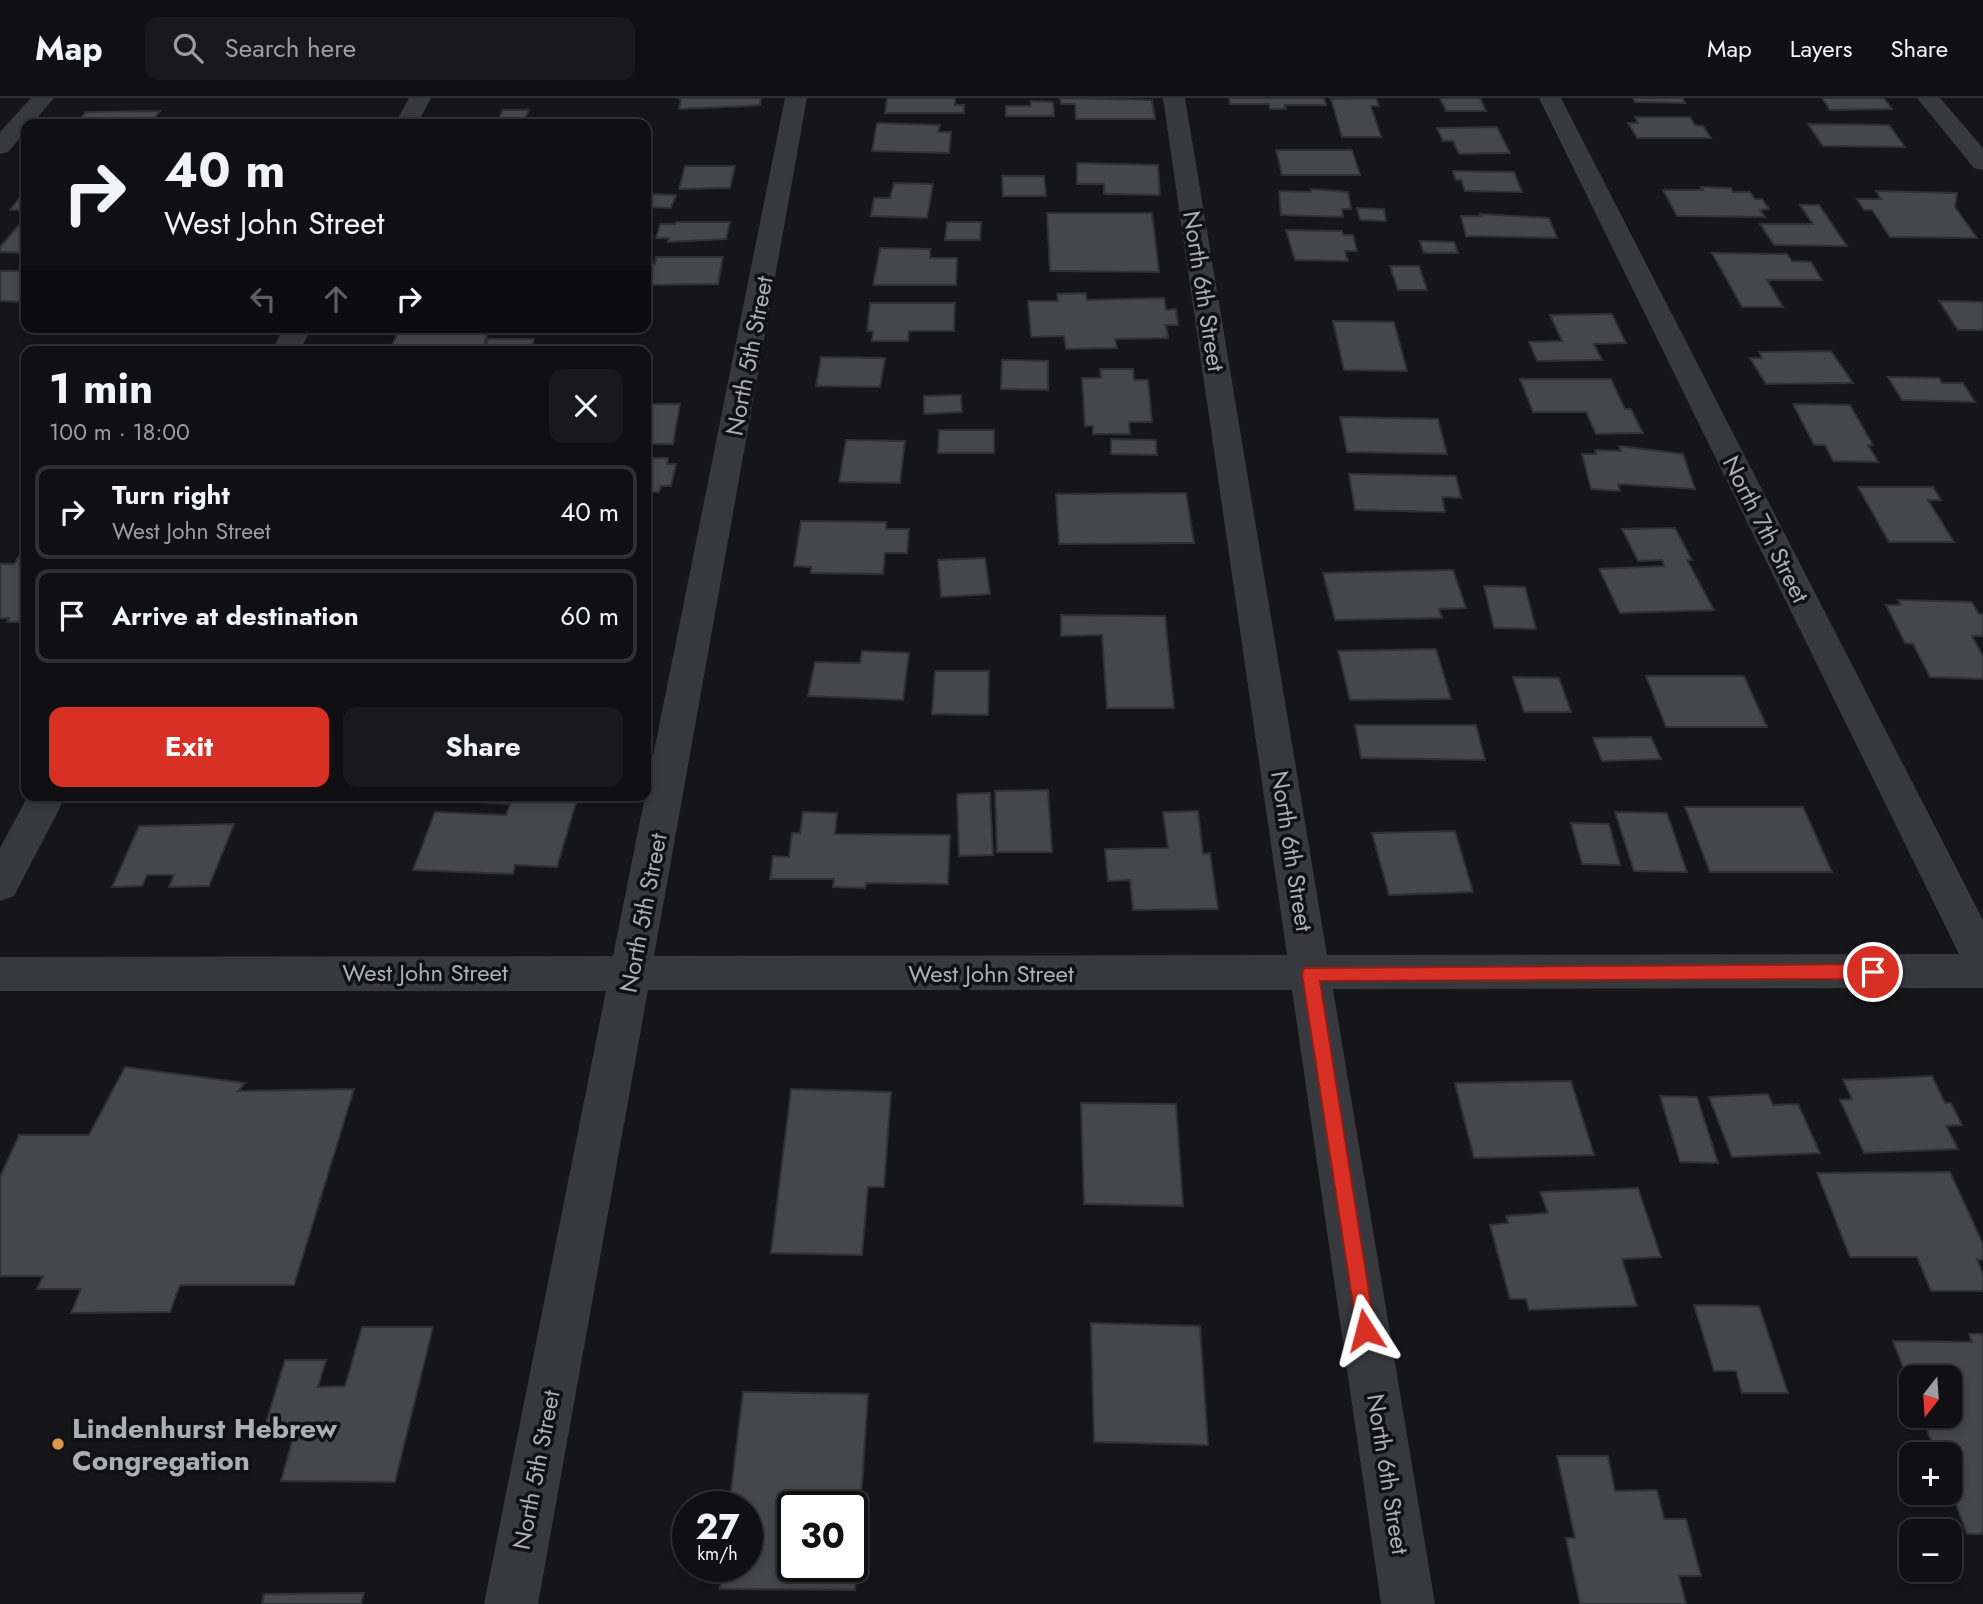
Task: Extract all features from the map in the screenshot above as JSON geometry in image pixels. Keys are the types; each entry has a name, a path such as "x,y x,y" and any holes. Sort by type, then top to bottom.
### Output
{"street":[{"path":"25,119 43,98"},
{"path":"409,119 420,98"},
{"name":"North 5th Street","path":"511,1604 796,98"},
{"name":"North 6th Street","path":"1174,98 1408,1604"},
{"name":"North 7th Street","path":"1550,98 1983,960"},
{"path":"1928,98 1983,163"},
{"path":"0,147 21,123"},
{"path":"0,885 44,801"},
{"name":"West John Street","path":"0,974 1983,971"}],"building":[{"path":"678,98 761,98 760,105 679,109 681,100"},
{"path":"887,98 955,98 955,105 964,105 964,113 885,113"},
{"path":"1060,98 1152,100 1155,119 1076,119 1075,104 1061,104"},
{"path":"1229,98 1324,98 1326,105 1285,105 1286,109 1270,109 1269,104 1230,104"},
{"path":"1376,98 1379,106 1371,106 1381,137 1342,137 1331,99"},
{"path":"1440,98 1480,98 1486,111 1446,111"},
{"path":"1633,98 1682,98 1685,103 1635,102"},
{"path":"1822,98 1884,98 1892,109 1830,110"},
{"path":"1031,101 1053,102 1054,116 1006,116 1006,106 1031,106"},
{"path":"503,110 529,110 525,118 539,118 482,119 499,118"},
{"path":"160,111 154,119 80,119 86,112"},
{"path":"1635,117 1690,117 1695,125 1703,126 1711,138 1637,138 1628,123 1638,123"},
{"path":"877,123 940,125 938,132 951,132 949,153 872,151"},
{"path":"1808,124 1889,125 1905,147 1823,146"},
{"path":"1497,127 1510,153 1459,154 1453,141 1443,141 1437,128"},
{"path":"1276,150 1352,150 1360,175 1282,175"},
{"path":"1077,163 1158,165 1160,195 1104,194 1104,184 1077,184"},
{"path":"685,166 735,166 730,188 679,189"},
{"path":"1453,171 1514,172 1522,192 1465,191 1461,180 1456,180"},
{"path":"1002,176 1044,176 1046,196 1003,196"},
{"path":"894,183 933,184 927,218 871,216 874,198 890,198"},
{"path":"1701,187 1750,192 1755,199 1762,199 1769,209 1760,210 1765,217 1677,216 1663,190 1703,190"},
{"path":"1311,189 1348,192 1351,209 1342,209 1343,217 1281,215 1279,191 1311,192"},
{"path":"1876,191 1957,193 1955,207 1977,238 1890,237 1872,210 1864,210 1857,199 1881,199"},
{"path":"651,194 676,195 671,208 651,207"},
{"path":"21,196 21,210 10,210"},
{"path":"1800,205 1819,205 1847,246 1774,245 1760,224 1813,224"},
{"path":"1357,208 1384,209 1386,221 1360,220"},
{"path":"1047,213 1152,213 1159,272 1050,271"},
{"path":"1480,214 1549,218 1557,238 1466,236 1461,216 1481,216"},
{"path":"730,222 726,239 668,242 669,238 656,238 660,224"},
{"path":"947,222 981,222 980,240 945,240"},
{"path":"21,225 21,253 0,252 0,247"},
{"path":"1286,230 1342,231 1343,235 1353,235 1357,251 1345,251 1348,261 1295,260"},
{"path":"1420,241 1454,242 1458,253 1424,253"},
{"path":"880,248 930,249 930,258 957,258 956,285 873,285"},
{"path":"1712,253 1787,254 1792,261 1811,262 1822,280 1767,280 1783,307 1742,307"},
{"path":"656,257 723,257 718,284 651,285 651,264 655,264"},
{"path":"1390,266 1419,266 1427,290 1398,290"},
{"path":"0,271 21,271 21,302 0,301"},
{"path":"1086,293 1087,300 1164,298 1166,310 1176,309 1178,325 1166,325 1168,338 1115,339 1117,348 1066,349 1064,336 1031,337 1028,301 1058,301 1057,294"},
{"path":"1939,301 1983,302 1983,330 1958,330"},
{"path":"870,303 955,303 954,331 909,331 908,341 872,341 873,331 867,331"},
{"path":"1612,314 1626,343 1594,344 1602,360 1537,361 1529,342 1562,341 1550,315"},
{"path":"1333,321 1394,322 1407,371 1344,370"},
{"path":"397,333 488,333 483,346 392,346"},
{"path":"488,339 534,339 532,346 486,346"},
{"path":"1831,351 1853,383 1766,384 1750,358 1762,358 1759,352"},
{"path":"821,357 885,358 880,387 816,386"},
{"path":"1002,360 1048,361 1048,390 1001,389"},
{"path":"1100,369 1133,369 1134,380 1148,380 1152,422 1129,422 1130,434 1093,434 1093,426 1085,426 1082,378 1101,378"},
{"path":"1888,377 1939,378 1942,383 1963,383 1975,402 1902,400"},
{"path":"1520,379 1611,379 1625,409 1631,409 1643,433 1596,434 1586,412 1533,412"},
{"path":"961,395 962,412 924,414 924,396"},
{"path":"651,404 680,404 673,444 651,444"},
{"path":"1793,404 1850,405 1873,445 1868,445 1878,462 1833,461 1825,445 1814,445"},
{"path":"1340,417 1438,419 1447,454 1347,452"},
{"path":"939,430 994,430 994,453 938,453"},
{"path":"1111,439 1156,440 1157,455 1111,454"},
{"path":"846,440 905,441 900,483 839,482"},
{"path":"1619,446 1683,454 1695,489 1618,484 1620,491 1591,489 1582,454 1596,454 1595,450 1621,451"},
{"path":"651,458 668,458 667,464 676,464 671,486 661,486 659,492 651,492"},
{"path":"1349,474 1456,476 1461,498 1442,497 1445,512 1355,510"},
{"path":"1858,487 1933,487 1941,500 1928,500 1954,542 1889,542"},
{"path":"1186,493 1194,543 1059,544 1056,494"},
{"path":"801,521 886,522 886,529 909,529 907,553 885,553 883,574 811,573 811,567 794,566"},
{"path":"1675,528 1692,560 1687,560 1714,610 1620,613 1599,569 1664,566 1662,560 1638,561 1622,529"},
{"path":"21,553 21,622 7,622 9,618 0,618 0,564 14,564"},
{"path":"985,558 990,594 941,597 938,560"},
{"path":"1453,570 1466,608 1439,609 1442,618 1335,620 1323,573"},
{"path":"1484,586 1525,587 1536,629 1494,628"},
{"path":"1898,600 1972,602 1979,614 1983,614 1983,636 1972,636 1983,656 1983,679 1930,677 1913,644 1905,643 1886,605 1901,605"},
{"path":"1061,615 1165,616 1174,708 1107,708 1102,635 1061,636"},
{"path":"1436,649 1451,699 1350,700 1338,651"},
{"path":"862,651 909,653 903,700 808,696 815,662 860,663"},
{"path":"935,671 989,671 988,715 932,714"},
{"path":"1646,676 1744,676 1767,727 1666,727"},
{"path":"1513,677 1559,678 1571,712 1524,712"},
{"path":"1355,725 1476,725 1485,760 1361,758"},
{"path":"1651,737 1661,759 1602,761 1593,738"},
{"path":"1048,790 1052,852 997,852 995,791"},
{"path":"990,793 993,855 959,856 957,794"},
{"path":"577,801 557,867 515,865 513,874 413,870 435,812 506,815 510,804 480,802"},
{"path":"1685,807 1803,807 1832,872 1710,872"},
{"path":"1198,811 1203,854 1210,853 1218,909 1133,910 1130,880 1108,881 1105,849 1168,848 1163,812"},
{"path":"803,812 837,813 835,834 950,835 948,884 866,883 865,888 833,887 834,879 770,879 773,856 789,857 792,833 800,833"},
{"path":"1615,812 1667,813 1687,872 1634,871"},
{"path":"1571,823 1609,824 1620,865 1582,864"},
{"path":"234,824 209,886 169,887 174,875 147,875 142,886 112,887 139,826"},
{"path":"1455,831 1473,892 1389,895 1372,833"},
{"path":"125,1067 245,1083 238,1091 354,1089 294,1285 180,1285 170,1312 71,1313 81,1289 37,1289 43,1276 0,1276 0,1177 19,1135 89,1135"},
{"path":"1932,1076 1945,1103 1951,1103 1962,1125 1946,1126 1958,1149 1864,1153 1840,1100 1852,1099 1843,1080"},
{"path":"1571,1081 1594,1155 1474,1158 1455,1083"},
{"path":"791,1089 891,1092 884,1187 868,1187 862,1255 771,1253"},
{"path":"1768,1094 1773,1105 1798,1104 1820,1153 1732,1157 1709,1097"},
{"path":"1660,1096 1697,1097 1718,1163 1680,1162"},
{"path":"1081,1103 1176,1104 1183,1206 1084,1204"},
{"path":"1950,1172 1983,1244 1983,1260 1977,1259 1983,1274 1983,1291 1931,1291 1917,1257 1850,1257 1817,1173"},
{"path":"1638,1188 1661,1257 1622,1259 1637,1306 1529,1310 1526,1299 1510,1299 1490,1225 1508,1223 1506,1216 1548,1213 1540,1192"},
{"path":"1694,1305 1759,1306 1788,1393 1742,1393 1736,1371 1714,1371"},
{"path":"1091,1323 1200,1326 1208,1445 1094,1442"},
{"path":"362,1327 433,1327 395,1482 281,1481 294,1434 263,1433 285,1360 326,1360 318,1387 345,1386"},
{"path":"1969,1334 1983,1334 1983,1534 1967,1534 1956,1505 1962,1505 1962,1442 1932,1442 1926,1428 1962,1428 1962,1365 1902,1365 1893,1341 1972,1342"},
{"path":"743,1392 868,1394 862,1491 777,1491 777,1582 856,1582 855,1590 720,1589 721,1582 763,1582 763,1491 731,1491"},
{"path":"1557,1456 1608,1456 1615,1491 1657,1490 1664,1519 1686,1519 1701,1576 1679,1576 1686,1604 1580,1604 1566,1538 1575,1538"},
{"path":"364,1593 361,1604 262,1604 264,1594"}],"place":[{"name":"Lindenhurst Hebrew Congregation","path":"58,1444"}],"route":[{"path":"1365,1330 1310,974 1873,972"}]}
